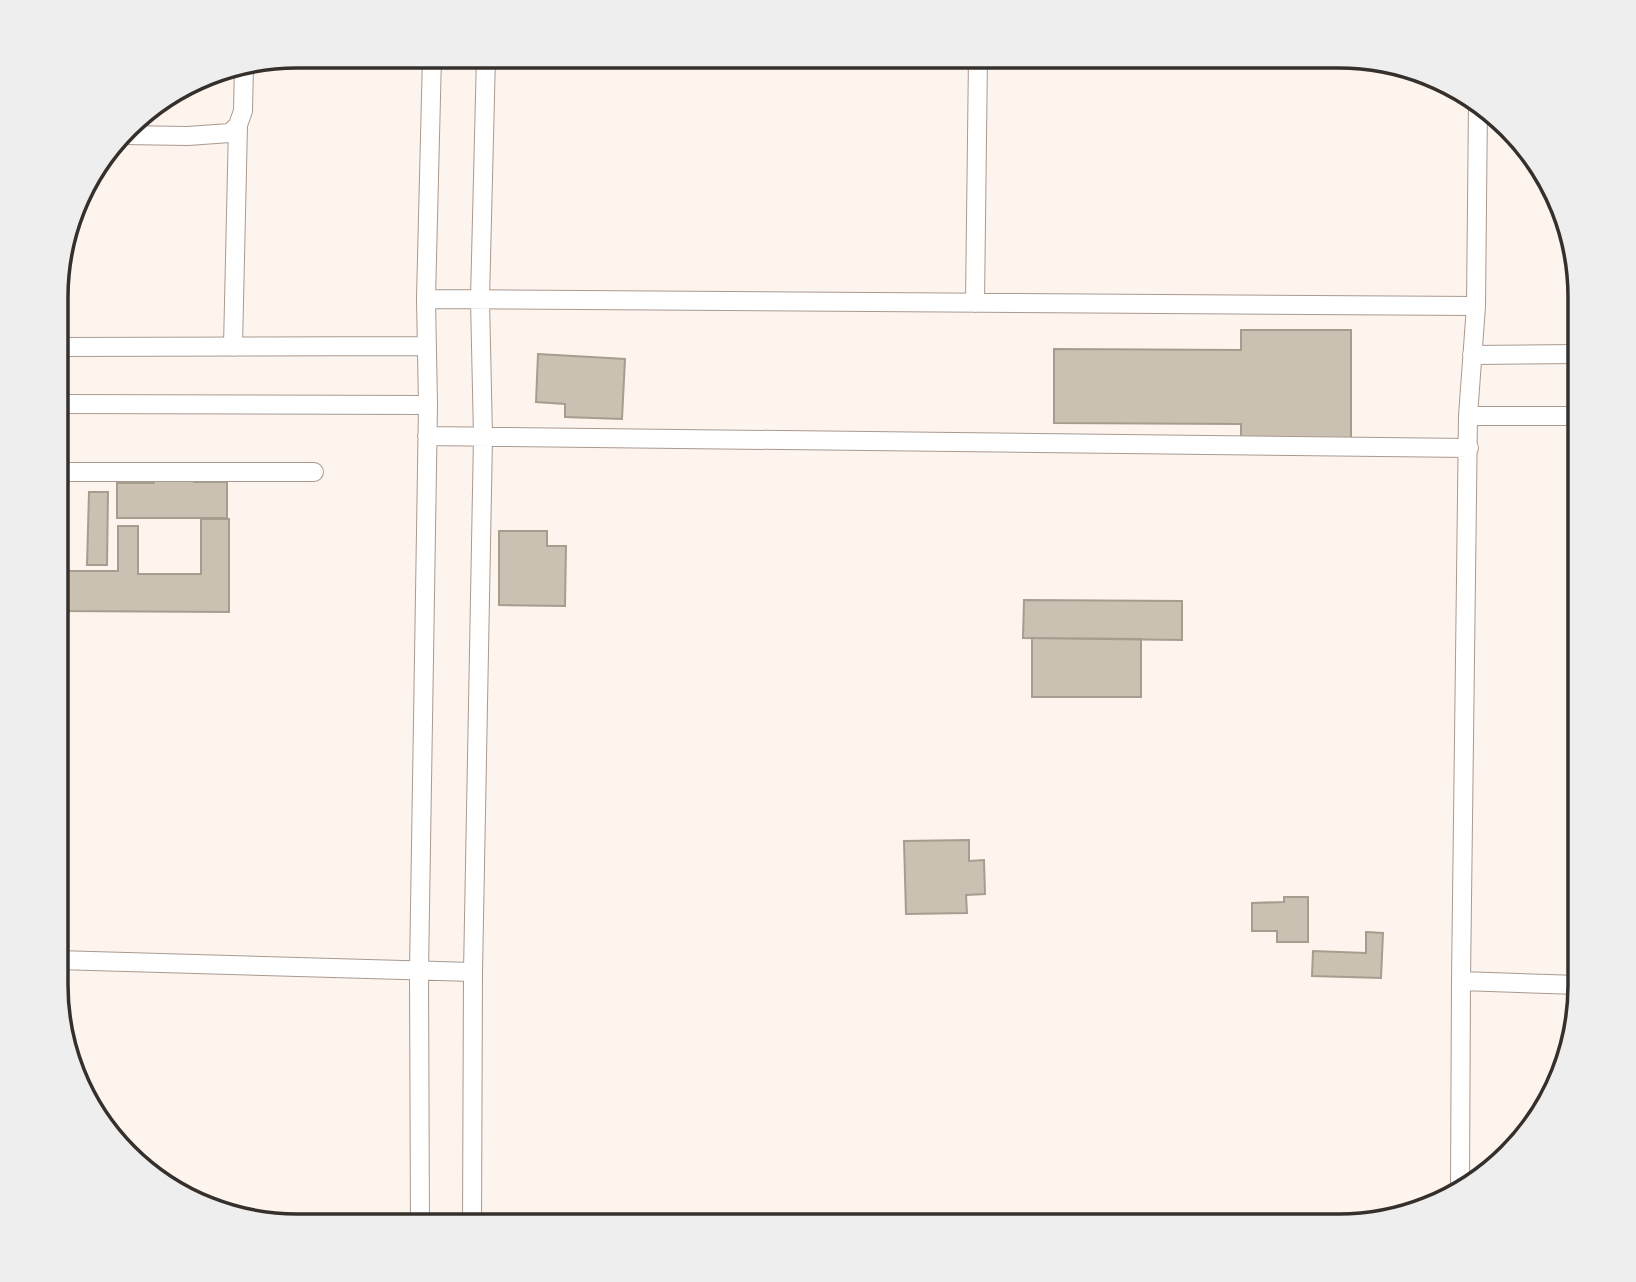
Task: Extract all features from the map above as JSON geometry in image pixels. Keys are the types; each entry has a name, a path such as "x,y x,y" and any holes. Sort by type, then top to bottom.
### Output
{"lane":[{"path":"420,1213 419,972 428,405 426,299 432,69"},
{"path":"472,1213 473,972 483,437 480,299 486,69"},
{"path":"975,303 978,69"},
{"path":"233,346 238,125 243,111 244,75"},
{"path":"1460,1178 1468,416 1476,306 1478,116"},
{"path":"136,135 219,135 230,132 238,125"},
{"path":"426,299 1476,306"},
{"path":"68,347 427,345"},
{"path":"1472,355 1568,354"},
{"path":"68,404 428,405"},
{"path":"1468,416 1568,416"},
{"path":"427,436 1469,447"},
{"path":"68,472 314,472"},
{"path":"69,960 473,972"},
{"path":"1461,981 1567,985"}],"building":[{"path":"1241,330 1351,330 1351,438 1241,438 1241,424 1054,423 1054,349 1241,350"},
{"path":"538,354 625,359 622,419 565,417 565,404 536,402"},
{"path":"154,477 194,477 194,482 227,482 227,518 117,518 117,483 154,483"},
{"path":"89,492 108,492 107,565 87,565"},
{"path":"201,519 229,519 229,612 68,611 68,571 118,571 118,526 138,526 138,574 201,574"},
{"path":"499,531 547,531 547,546 566,546 565,606 499,605"},
{"path":"1024,600 1182,601 1182,640 1023,638"},
{"path":"1032,638 1141,639 1141,697 1032,697"},
{"path":"969,840 969,861 984,860 985,894 966,895 967,913 906,914 904,841"},
{"path":"1284,897 1308,897 1308,942 1277,942 1277,931 1252,931 1252,903 1284,902"},
{"path":"1366,932 1383,933 1381,978 1312,976 1313,951 1366,953"}]}
